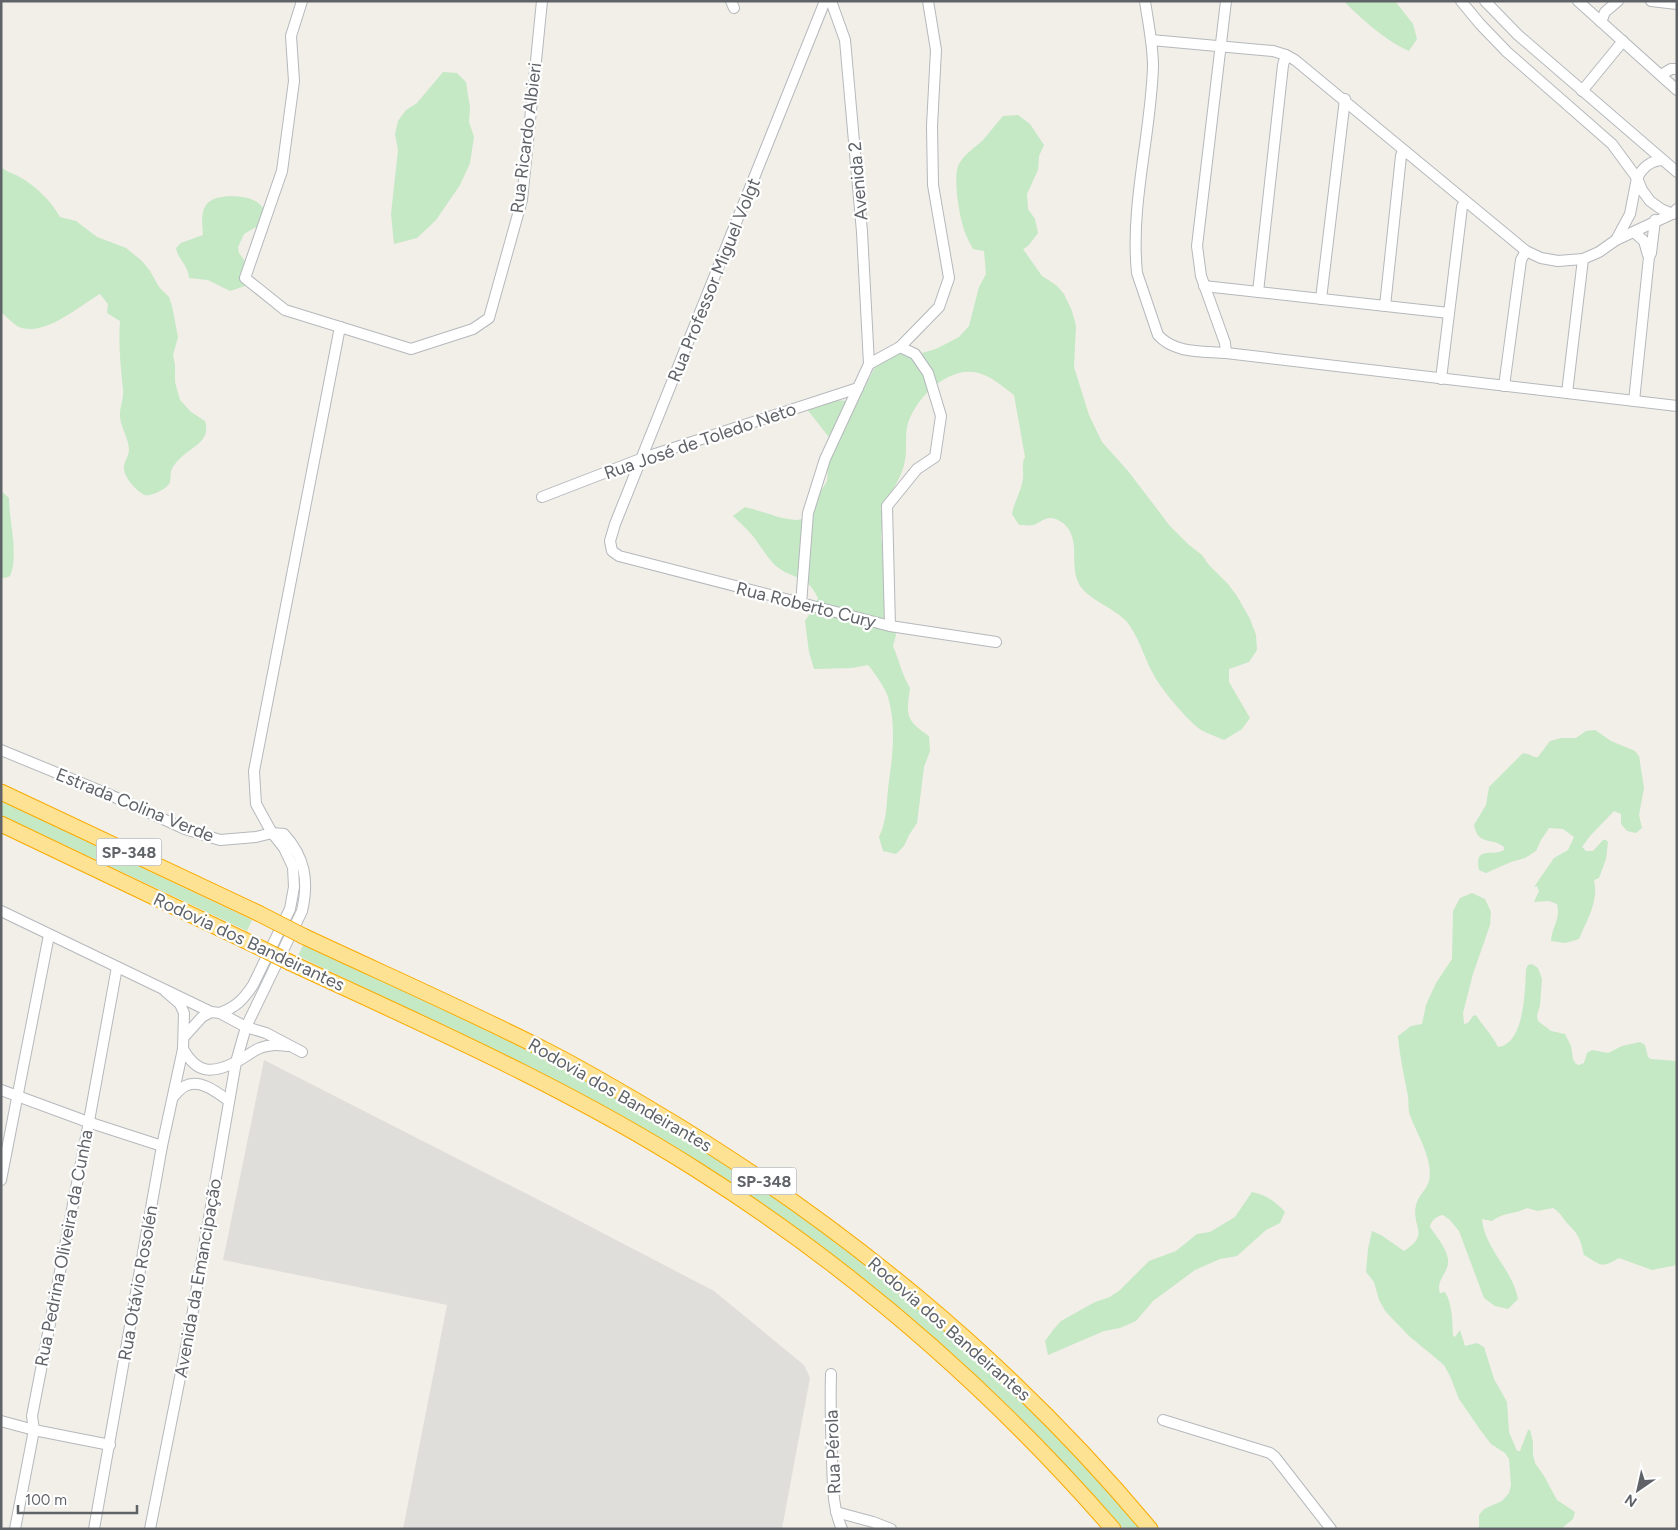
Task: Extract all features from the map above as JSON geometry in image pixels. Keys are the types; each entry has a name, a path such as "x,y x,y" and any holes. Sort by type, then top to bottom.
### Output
{"highway":[{"name":"Rodovia dos Bandeirantes","path":"1,792 546,1050 716,1149 810,1213 909,1290 1012,1382 1064,1433 1150,1529"},
{"name":"Rodovia dos Bandeirantes","path":"1,824 526,1074 611,1119 694,1168 750,1205 844,1274 908,1325 1046,1454 1113,1529"}],"street":[{"name":"Rua Ricardo Albieri","path":"302,1 291,36 294,81 282,171 246,278 285,310 411,349 473,329 489,318 522,200 542,1"},
{"name":"Rua Professor Miguel Volgt","path":"620,556 612,551 610,541 615,524 825,1"},
{"name":"Avenida 2","path":"831,1 845,40 862,232 869,364"},
{"path":"801,604 808,513 825,459 869,364 900,347 940,307 949,278 933,185 932,126 936,50 928,1"},
{"path":"1145,1 1153,65 1149,120 1138,198 1137,273 1158,335 1164,342 1178,349 1677,406"},
{"path":"1226,1 1198,236 1199,265 1204,286 1225,343 1226,353"},
{"path":"1461,1 1507,52 1604,136 1637,178 1642,190 1650,201 1661,210 1675,213"},
{"path":"1485,1 1518,35 1677,172"},
{"path":"1578,1 1677,90"},
{"path":"1601,22 1608,8 1618,1"},
{"path":"1651,1 1677,4"},
{"path":"1151,40 1273,51 1286,55 1345,99 1403,150 1526,251 1550,260 1567,262 1583,259 1655,220 1675,213"},
{"path":"1582,91 1623,41"},
{"path":"1258,292 1283,65 1286,55"},
{"path":"1661,76 1677,68"},
{"path":"1321,299 1345,99"},
{"path":"1386,306 1403,150"},
{"path":"1616,240 1630,214 1637,178 1647,165 1662,160"},
{"path":"1440,379 1462,206 1465,201"},
{"path":"1634,401 1649,257 1655,220"},
{"path":"1634,232 1644,240 1649,257"},
{"path":"1504,386 1521,260 1526,251"},
{"path":"1567,393 1583,259"},
{"path":"1204,286 1449,313"},
{"path":"184,1037 196,1022 215,1012 233,1008 247,994 253,986 290,909 294,887 293,866 256,804 253,785 254,771 340,327"},
{"path":"890,626 887,506 916,469 935,457 941,416 928,373 915,354 900,347"},
{"name":"Rua José de Toledo Neto","path":"542,496 642,458 858,388"},
{"name":"Rua Roberto Cury","path":"620,556 890,626 996,642"},
{"name":"Estrada Colina Verde","path":"1,750 108,794 185,829 220,840 256,837 272,833"},
{"path":"246,1027 302,911 304,903 305,879 295,846 284,834 272,833"},
{"path":"1,911 166,991 246,1027 266,1033 302,1052"},
{"path":"1,1180 49,935"},
{"name":"Rua Pedrina Oliveira da Cunha","path":"15,1529 34,1430 32,1416 117,967"},
{"name":"Rua Otávio Rosolén","path":"94,1529 162,1146 183,1049 184,1013 180,1004 166,991"},
{"name":"Avenida da Emancipação","path":"150,1529 191,1322 236,1062 246,1027"},
{"path":"183,1049 190,1062 204,1069 222,1067 236,1062 259,1048 271,1045 289,1046"},
{"path":"173,1097 185,1086 197,1084 213,1090 229,1101"},
{"path":"1,1090 88,1122 162,1146"},
{"name":"Rua Pérola","path":"831,1374 830,1416 833,1490 836,1512 842,1529"},
{"path":"1163,1420 1270,1453 1331,1529"},
{"path":"1,1421 34,1430 110,1445"},
{"path":"836,1512 892,1529"}],"shaded area":[{"path":"264,1060 714,1291 804,1365 810,1378 782,1529 403,1529 447,1305 223,1260"}],"green space":[{"path":"1344,1 1395,1 1413,24 1417,39 1409,51 1400,47 1374,29"},
{"path":"443,72 457,73 466,82 470,108 469,122 474,137 470,163 460,185 436,220 417,238 394,244 391,214 398,150 395,134 398,121 406,110 417,103"},
{"path":"1018,115 1030,124 1044,145 1039,156 1038,170 1027,194 1028,209 1035,219 1038,233 1028,246 1023,249 1042,276 1056,285 1064,294 1072,311 1076,326 1074,367 1089,415 1102,442 1128,471 1170,526 1202,555 1228,584 1250,619 1256,635 1257,650 1249,662 1229,669 1229,682 1250,718 1242,729 1224,740 1197,727 1159,683 1134,632 1125,620 1082,589 1076,574 1073,540 1066,526 1058,520 1051,518 1034,525 1019,525 1012,514 1020,492 1025,457 1014,395 980,373 963,372 953,375 933,387 912,413 907,428 906,454 900,477 880,509 882,510 884,523 881,536 886,579 896,635 893,646 910,688 909,716 916,726 929,736 930,751 924,767 917,823 904,846 896,854 883,851 879,837 885,816 893,750 891,707 887,694 868,665 852,668 814,669 809,652 805,621 818,598 814,590 804,581 776,566 753,536 733,516 745,507 789,519 798,520 811,516 814,503 827,481 832,441 806,408 832,400 849,401 861,395 883,355 906,351 912,359 959,337 969,326 979,287 986,274 984,251 973,249 964,229 959,210 957,170 964,157 983,140 1003,116"},
{"path":"1,167 24,180 42,194 60,217 76,221 97,237 126,248 142,261 159,287 169,297 178,337 173,355 175,382 180,400 191,412 205,421 206,429 202,440 175,464 168,486 156,493 145,495 138,491 125,473 124,464 129,450 120,417 123,393 120,321 107,313 108,304 100,294 61,319 40,328 29,329 19,327 1,312"},
{"path":"229,196 251,199 259,204 267,213 263,223 244,234 238,247 239,253 247,264 248,285 230,291 208,280 189,278 187,269 176,248 181,243 203,235 202,219 208,203 220,197"},
{"path":"1,491 9,498 14,548 13,568 10,576 5,578 1,577"},
{"path":"1595,730 1611,741 1635,751 1639,756 1644,788 1639,815 1642,828 1636,833 1627,831 1621,824 1621,814 1614,811 1590,836 1582,847 1586,851 1593,851 1603,840 1608,842 1606,859 1599,878 1594,880 1594,903 1579,939 1565,943 1551,941 1558,914 1557,904 1549,901 1534,902 1539,891 1537,886 1534,887 1554,858 1568,850 1574,837 1563,829 1549,828 1536,851 1525,858 1486,873 1479,870 1479,857 1485,853 1504,850 1504,847 1482,839 1476,832 1474,825 1486,805 1489,787 1522,754 1538,757 1550,741 1561,738 1576,738 1586,731"},
{"path":"1,801 252,920 247,931 1,815"},
{"path":"1472,893 1485,899 1491,912 1490,925 1473,974 1463,1013 1464,1024 1468,1023 1476,1015 1498,1047 1507,1044 1514,1036 1522,1014 1526,969 1528,965 1532,964 1538,968 1542,979 1538,1021 1551,1031 1565,1034 1571,1046 1573,1059 1576,1064 1584,1063 1587,1053 1592,1050 1608,1053 1622,1046 1640,1042 1645,1045 1648,1057 1651,1059 1677,1061 1677,1265 1652,1270 1619,1258 1604,1265 1598,1263 1584,1255 1577,1234 1553,1208 1538,1211 1527,1208 1500,1216 1492,1221 1482,1219 1488,1240 1515,1288 1518,1299 1508,1309 1495,1306 1484,1298 1459,1231 1450,1220 1443,1215 1435,1219 1430,1227 1443,1246 1448,1259 1447,1268 1439,1288 1440,1293 1445,1292 1448,1297 1452,1314 1453,1336 1455,1337 1460,1330 1465,1346 1477,1343 1484,1347 1494,1379 1507,1402 1509,1432 1517,1451 1520,1451 1528,1430 1530,1430 1535,1463 1557,1500 1575,1512 1573,1519 1561,1529 1479,1529 1479,1515 1484,1509 1502,1501 1509,1493 1511,1485 1509,1459 1505,1453 1491,1444 1481,1431 1459,1399 1444,1365 1409,1336 1386,1312 1379,1300 1374,1282 1366,1272 1372,1231 1404,1251 1417,1240 1416,1205 1428,1184 1430,1172 1423,1145 1409,1112 1398,1036 1411,1026 1422,1024 1426,1005 1436,983 1452,959 1453,911 1460,898"},
{"path":"303,945 468,1022 589,1083 663,1124 760,1187 854,1256 945,1329 997,1376 1046,1426 1141,1529 1123,1529 1037,1437 946,1350 850,1269 749,1195 509,1057 298,956"},
{"path":"1252,1192 1270,1199 1285,1212 1280,1223 1266,1230 1237,1256 1220,1259 1195,1270 1153,1301 1136,1321 1120,1328 1104,1331 1048,1355 1045,1341 1061,1321 1095,1302 1110,1297 1120,1290 1149,1261 1176,1251 1197,1234 1210,1232 1235,1217"}]}
